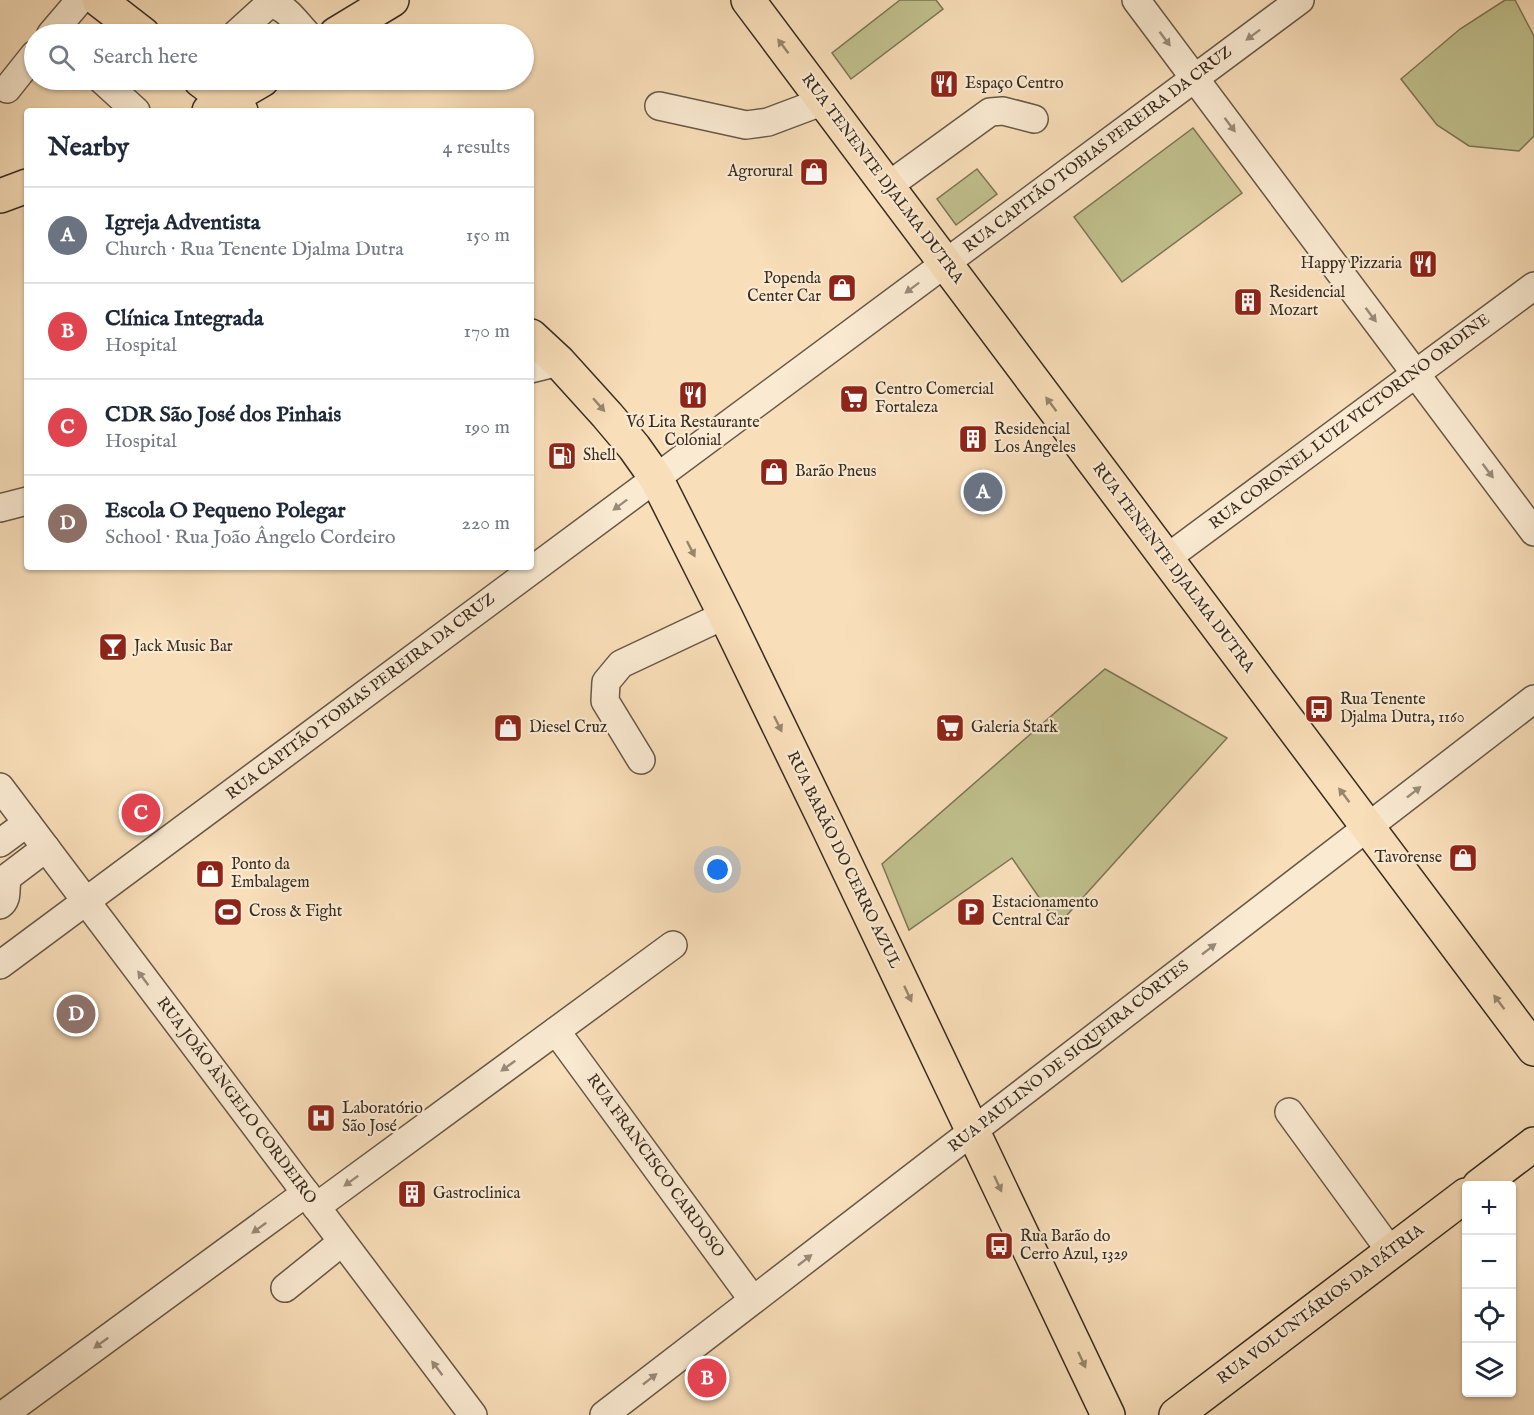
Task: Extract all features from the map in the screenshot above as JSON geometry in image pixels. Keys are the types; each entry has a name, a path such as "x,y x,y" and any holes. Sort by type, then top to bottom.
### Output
{"main road":[{"path":"99,0 130,24"},
{"path":"352,24 392,0"},
{"name":"RUA TENENTE DJALMA DUTRA","path":"748,0 1534,1049"},
{"path":"209,90 226,108 249,90"},
{"name":"RUA BARÃO DO CERRO AZUL","path":"534,342 545,366 627,439 656,478 725,615 1108,1415"},
{"path":"1484,1181 1534,1144"},
{"name":"RUA VOLUNTÁRIOS DA PÁTRIA","path":"1176,1415 1462,1199"}],"street":[{"path":"60,24 80,0"},
{"path":"1136,0 1534,532"},
{"name":"RUA CAPITÃO TOBIAS PEREIRA DA CRUZ","path":"534,569 1300,0"},
{"path":"247,24 269,4 276,4 298,24"},
{"path":"7,89 24,68"},
{"path":"113,90 133,108"},
{"path":"659,105 746,125 768,122 824,101"},
{"path":"888,186 990,112 1003,111 1034,119"},
{"name":"RUA CORONEL LUIZ VICTORINO ORDINE","path":"1167,558 1534,286"},
{"path":"0,508 24,502"},
{"name":"RUA CAPITÃO TOBIAS PEREIRA DA CRUZ","path":"8,959 532,570"},
{"path":"641,760 605,701 606,682 621,664 725,615"},
{"name":"RUA PAULINO DE SIQUEIRA CÔRTES","path":"604,1415 1534,699"},
{"name":"RUA JOÃO ÂNGELO CORDEIRO","path":"0,787 472,1415"},
{"path":"0,843 27,823"},
{"path":"0,905 7,896 6,882 9,876 46,848"},
{"path":"3,1415 556,1031 673,945"},
{"name":"RUA FRANCISCO CARDOSO","path":"556,1031 753,1300"},
{"path":"1289,1112 1391,1252"},
{"path":"285,1288 342,1242"}],"green space":[{"path":"900,0 936,0 943,9 851,79 832,53"},
{"path":"1505,0 1515,0 1534,36 1534,136 1519,151 1469,146 1437,125 1401,79 1460,29"},
{"path":"1193,128 1242,193 1122,282 1074,217"},
{"path":"977,169 997,194 956,225 937,199"},
{"path":"1105,669 1227,738 1058,925 1012,858 909,930 882,864"}],"place":[{"name":"Espaço Centro","path":"944,84"},
{"name":"Agrorural","path":"814,172"},
{"name":"Happy Pizzaria","path":"1423,264"},
{"name":"Popenda Center Car","path":"842,288"},
{"name":"Residencial Mozart","path":"1248,302"},
{"name":"Vó Lita Restaurante Colonial","path":"693,395"},
{"name":"Centro Comercial Fortaleza","path":"854,399"},
{"name":"Residencial Los Angeles","path":"973,439"},
{"name":"Shell","path":"562,456"},
{"name":"Barão Pneus","path":"774,472"},
{"name":"Igreja Adventista","path":"983,492"},
{"name":"Jack Music Bar","path":"113,647"},
{"name":"Rua Tenente Djalma Dutra, 1160","path":"1319,709"},
{"name":"Diesel Cruz","path":"508,728"},
{"name":"Galeria Stark","path":"950,728"},
{"name":"CDR São José dos Pinhais","path":"141,813"},
{"name":"Tavorense","path":"1463,858"},
{"name":"Ponto da Embalagem","path":"210,874"},
{"name":"Cross & Fight","path":"228,912"},
{"name":"Estacionamento Central Car","path":"971,912"},
{"name":"Escola O Pequeno Polegar","path":"76,1014"},
{"name":"Laboratório São José","path":"321,1118"},
{"name":"Gastroclinica","path":"412,1194"},
{"name":"Rua Barão do Cerro Azul, 1329","path":"999,1246"},
{"name":"Clínica Integrada","path":"707,1378"}]}
